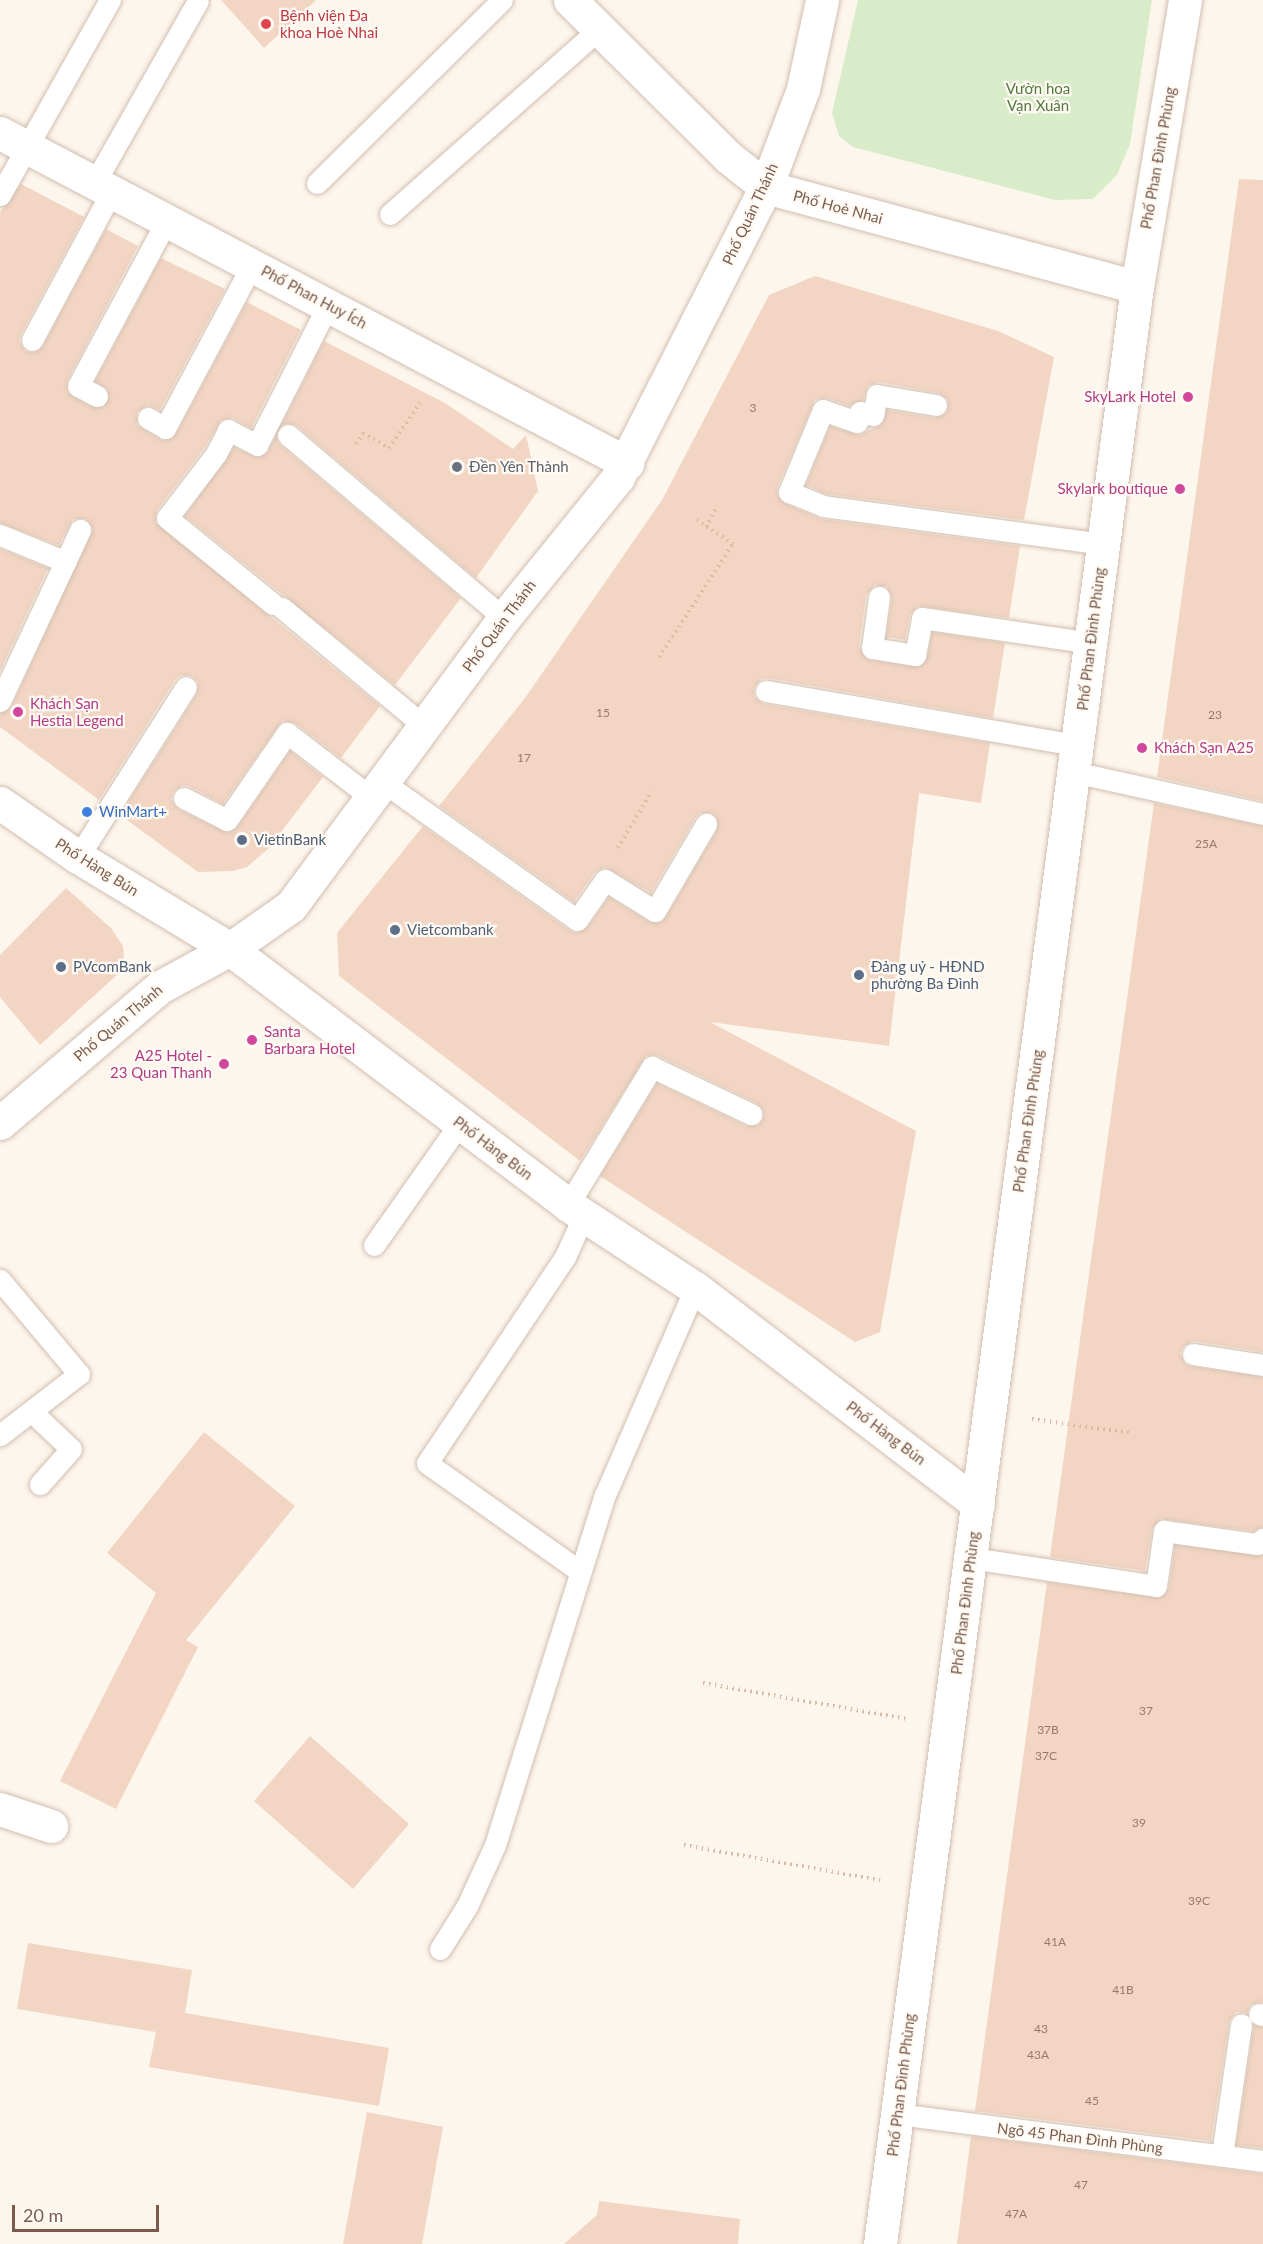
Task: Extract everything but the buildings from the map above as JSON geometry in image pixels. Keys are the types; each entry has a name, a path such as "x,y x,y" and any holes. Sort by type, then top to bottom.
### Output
{"main road":[{"name":"Phố Hoè Nhai","path":"570,0 728,157 765,187 1137,287"},
{"name":"Phố Quán Thánh","path":"0,1123 160,987 230,949 291,906 504,618 627,463 765,187 803,89 822,0"},
{"name":"Phố Phan Đình Phùng","path":"880,2244 1137,287 1185,0"},
{"name":"Phố Phan Huy Ích","path":"13,140 627,463"},
{"name":"Phố Hàng Bún","path":"0,803 78,857 230,949 576,1210 695,1288 978,1504"},
{"path":"0,1809 51,1826"}],"lane":[{"path":"0,195 13,140 110,0"},
{"path":"317,183 502,0"},
{"path":"32,340 103,186 198,2"},
{"path":"390,214 598,29"},
{"path":"97,396 78,386 167,220"},
{"path":"148,418 165,428 252,265"},
{"path":"328,305 257,445 228,430 216,454 167,518 423,725"},
{"path":"936,405 877,394 873,415 860,412 857,422 823,410 789,492 823,506 1103,544"},
{"path":"288,435 504,618"},
{"path":"0,701 80,530"},
{"path":"0,535 66,562"},
{"path":"879,597 872,648 915,655 922,618 1090,643"},
{"path":"78,857 186,687"},
{"path":"766,692 1075,759 1263,814"},
{"path":"184,798 226,820 287,733 577,920 605,880 655,911 706,824"},
{"path":"578,1570 427,1463 565,1257 576,1210 652,1067 751,1114"},
{"path":"374,1245 460,1123"},
{"path":"0,1280 79,1374 0,1435"},
{"path":"440,1949 467,1906 495,1845 578,1570 604,1495 695,1288"},
{"path":"1193,1354 1263,1365"},
{"path":"31,1411 71,1449 40,1484"},
{"path":"971,1558 1156,1586 1164,1531 1257,1544 1263,1539"},
{"path":"1222,2155 1254,2018"},
{"name":"Ngõ 45 Phan Đình Phùng","path":"897,2114 1263,2161"}],"path":[{"path":"346,439 356,444 363,433 388,448 445,367"},
{"path":"706,527 716,509"},
{"path":"659,657 733,544 697,520"},
{"path":"605,880 604,871 652,791"},
{"path":"989,1413 1131,1433"},
{"path":"703,1683 949,1726"},
{"path":"684,1845 927,1889"}],"green space":[{"name":"Vườn hoa Vạn Xuân","path":"858,0 1152,0 1130,144 1117,175 1093,199 1055,200 853,147 839,136 832,113"}],"place":[{"name":"Bệnh viện Đa khoa Hoè Nhai","path":"266,24"},
{"name":"SkyLark Hotel","path":"1188,397"},
{"name":"Đền Yên Thành","path":"457,467"},
{"name":"Skylark boutique","path":"1180,489"},
{"name":"Khách Sạn Hestia Legend","path":"18,712"},
{"name":"Khách Sạn A25","path":"1142,748"},
{"name":"WinMart+","path":"87,812"},
{"name":"VietinBank","path":"242,840"},
{"name":"Vietcombank","path":"395,930"},
{"name":"PVcomBank","path":"61,967"},
{"name":"Đảng uỷ - HĐND phường Ba Đình","path":"859,975"},
{"name":"Santa Barbara Hotel","path":"252,1040"},
{"name":"A25 Hotel - 23 Quan Thanh","path":"224,1064"}]}
